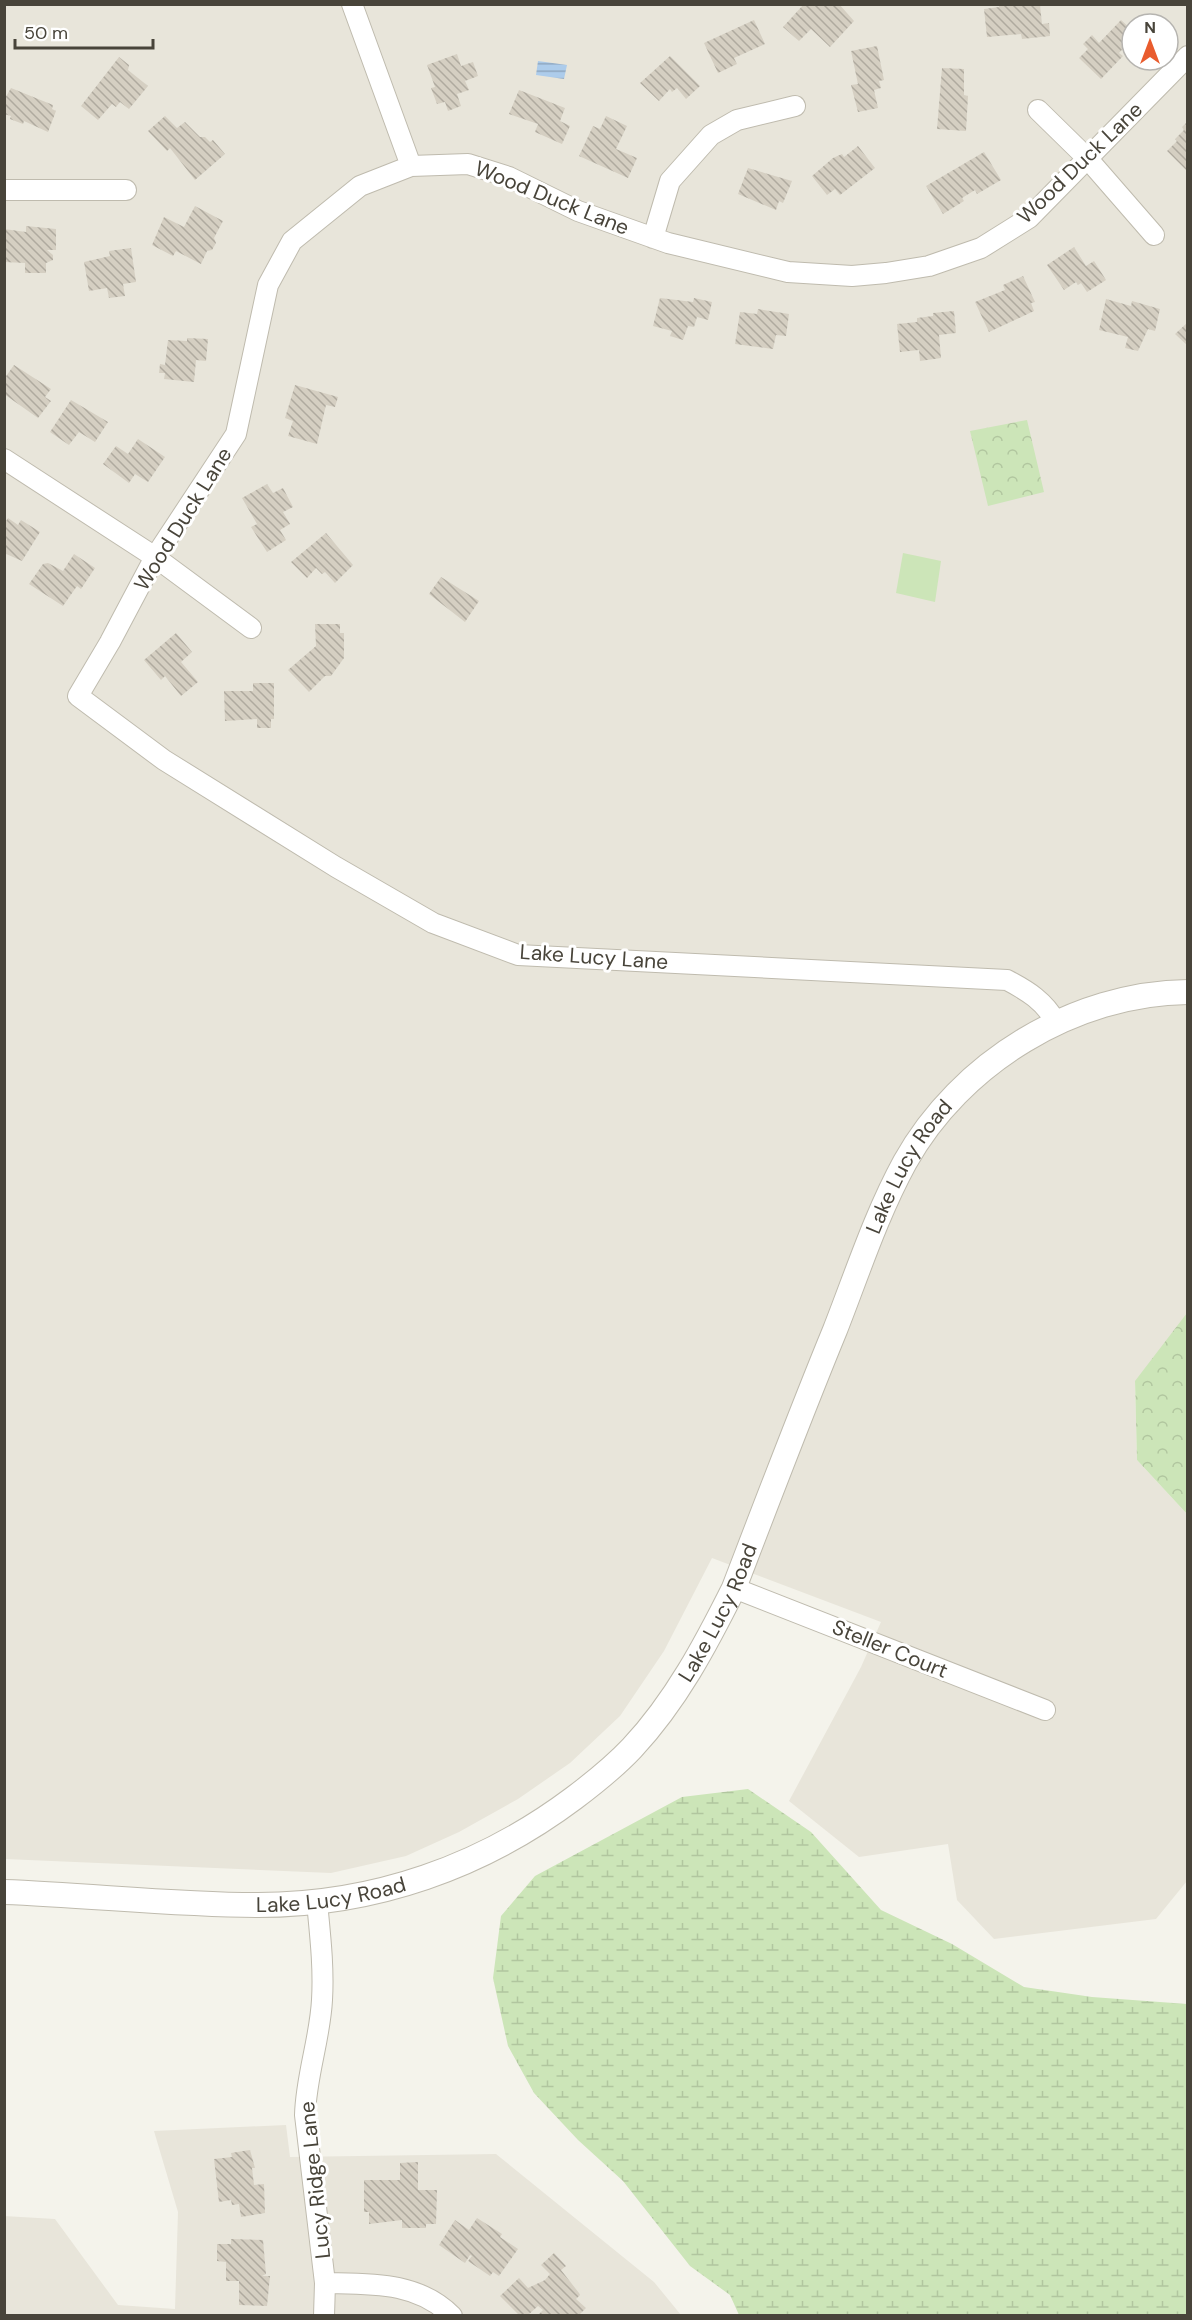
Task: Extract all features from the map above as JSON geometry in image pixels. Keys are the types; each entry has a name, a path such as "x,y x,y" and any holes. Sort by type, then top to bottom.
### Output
{"street":[{"path":"352,4 411,166"},
{"name":"Wood Duck Lane","path":"78,696 110,642 155,557 236,434 268,285 292,241 360,186 411,166 468,164 509,177 578,211 653,238 788,272 852,276 929,266 981,248 1029,218 1188,56"},
{"path":"653,238 670,181 711,135 737,120 795,106"},
{"path":"1038,110 1087,158 1154,235"},
{"path":"4,190 126,190"},
{"path":"4,459 155,557 251,628"},
{"name":"Lake Lucy Lane","path":"78,696 164,760 346,873 433,923 518,955 1007,980 1030,992 1048,1008 1056,1022"},
{"name":"Lake Lucy Road","path":"4,1892 259,1905 360,1897 441,1873 502,1845 540,1823 569,1801 632,1748 673,1695 707,1643 734,1588 880,1218 905,1162 925,1130 954,1096 1017,1045 1056,1022 1108,1003 1139,995 1188,992"},
{"name":"Steller Court","path":"734,1588 1045,1710"},
{"name":"Lucy Ridge Lane","path":"317,1902 322,1955 322,2001 306,2089 304,2115 325,2283 324,2316"},
{"path":"325,2283 400,2287 424,2296 452,2316"}],"shaded area":[{"path":"5,5 1187,5 1188,1313 1135,1382 1137,1460 1187,1514 1187,1881 1156,1919 994,1939 957,1900 948,1844 859,1857 789,1801 861,1667 881,1622 712,1558 664,1651 620,1716 570,1763 518,1799 459,1832 406,1856 331,1873 5,1859"},
{"path":"286,2125 290,2157 496,2154 654,2282 681,2315 5,2315 4,2216 55,2219 118,2305 175,2309 178,2212 154,2131"}],"green space":[{"path":"1027,420 1044,492 988,506 970,431"},
{"path":"903,553 941,561 935,602 896,593"},
{"path":"1187,1313 1187,1514 1137,1460 1135,1381"},
{"path":"748,1789 811,1832 881,1910 952,1944 1024,1987 1092,1997 1187,2004 1187,2315 739,2315 730,2295 690,2266 623,2181 578,2140 534,2093 508,2046 493,1978 501,1916 535,1876 682,1797"}],"water":[{"path":"538,61 567,65 564,79 536,75"}],"building":[{"path":"804,4 839,4 854,21 830,47 811,29 799,41 783,27"},
{"path":"999,4 1040,5 1042,24 1049,23 1050,36 1022,39 1021,34 987,37 984,9 999,7"},
{"path":"754,20 765,44 734,58 737,64 718,73 704,43"},
{"path":"1120,21 1120,59 1101,79 1079,58 1088,49 1083,44 1092,35 1099,43"},
{"path":"877,46 884,80 879,81 881,88 874,90 878,108 858,112 851,85 858,84 851,51"},
{"path":"457,54 461,66 473,62 478,76 465,81 469,90 457,94 461,106 448,111 445,102 437,104 431,88 435,87 427,65"},
{"path":"670,56 700,86 686,99 677,88 672,92 670,89 659,101 640,83"},
{"path":"119,57 129,65 128,70 148,86 129,109 120,102 116,107 112,104 98,120 81,106"},
{"path":"942,68 964,69 964,95 968,96 966,131 937,129"},
{"path":"11,88 53,105 52,109 56,111 48,132 24,121 23,124 10,119 11,116 4,114 4,100"},
{"path":"519,90 565,108 560,121 570,126 562,144 535,132 538,124 509,114"},
{"path":"165,116 177,128 185,122 200,137 205,137 210,142 213,140 225,154 195,180 170,148 167,151 148,131"},
{"path":"606,116 627,126 616,149 637,158 628,178 579,156 593,126 600,129"},
{"path":"1188,121 1188,172 1167,151 1177,141 1175,139 1184,130 1182,127"},
{"path":"858,146 875,168 840,195 835,189 827,195 812,176 833,158 842,154 844,157"},
{"path":"984,152 1001,180 977,194 975,190 962,198 964,201 943,214 926,186"},
{"path":"748,168 792,181 783,203 779,201 776,210 738,194"},
{"path":"195,206 223,221 214,238 216,243 212,250 207,251 201,264 176,251 173,256 152,245 164,217 184,227"},
{"path":"26,226 56,229 56,250 47,250 53,255 53,260 46,263 46,273 25,273 25,263 4,262 4,229 26,232"},
{"path":"1074,247 1086,266 1094,261 1106,280 1087,292 1081,283 1078,285 1076,282 1064,290 1047,265"},
{"path":"131,248 136,282 123,284 125,296 109,298 107,288 89,291 84,262 110,256 109,251"},
{"path":"1023,276 1035,302 1031,303 1034,311 989,332 975,302 1005,290 1003,285"},
{"path":"660,298 693,302 694,298 712,302 708,320 697,317 694,327 688,326 683,340 670,336 672,331 653,326"},
{"path":"1106,299 1131,306 1132,301 1160,309 1155,331 1148,329 1138,351 1125,348 1128,337 1099,330"},
{"path":"758,309 789,314 786,336 776,335 773,349 735,344 740,312 757,314"},
{"path":"954,311 956,333 939,335 941,358 920,361 919,350 900,352 897,324 917,322 917,318 933,316 933,313"},
{"path":"1188,322 1188,346 1175,334"},
{"path":"187,338 208,339 206,361 196,360 194,382 164,379 165,373 159,373 160,364 165,365 168,340 187,341"},
{"path":"14,365 51,389 45,397 51,401 38,418 4,394 4,379"},
{"path":"295,385 338,397 335,407 326,405 317,444 288,436 293,421 285,418"},
{"path":"71,400 108,422 95,442 79,432 69,445 50,432"},
{"path":"138,439 165,457 148,482 135,474 129,483 103,464 116,446 128,454"},
{"path":"267,484 273,493 283,488 293,507 283,512 290,524 280,530 286,540 267,552 251,527 257,524 242,498"},
{"path":"8,518 18,525 21,520 40,532 22,561 4,553 4,524"},
{"path":"326,533 353,565 335,583 325,572 322,574 316,568 307,578 291,562"},
{"path":"74,554 95,568 81,589 77,586 63,606 29,584 43,564 48,563 63,571"},
{"path":"441,577 479,601 465,622 429,594"},
{"path":"315,624 340,624 340,633 344,633 344,658 331,676 325,676 309,692 288,670 316,646"},
{"path":"176,633 192,652 181,662 198,682 181,696 165,676 161,680 144,660"},
{"path":"253,683 274,683 274,719 271,719 271,728 257,728 257,719 225,721 224,691 253,691"},
{"path":"250,2150 255,2168 252,2168 254,2185 264,2184 265,2213 241,2217 239,2204 232,2205 231,2200 219,2202 214,2159 232,2157 231,2153"},
{"path":"418,2162 418,2190 437,2190 436,2224 426,2224 426,2228 402,2228 402,2220 369,2224 369,2212 364,2212 364,2180 400,2180 400,2163"},
{"path":"477,2218 502,2234 500,2237 518,2249 499,2276 493,2272 490,2276 468,2261 472,2256 470,2255 465,2263 439,2245 455,2220 469,2230"},
{"path":"231,2239 263,2240 266,2274 262,2276 270,2276 267,2306 239,2305 239,2281 226,2281 226,2262 217,2261 217,2244 231,2244"},
{"path":"554,2253 566,2266 561,2270 580,2295 576,2299 586,2308 578,2316 537,2316 543,2310 538,2306 527,2316 520,2316 500,2296 519,2278 528,2288 545,2280 550,2274 541,2265"}]}
